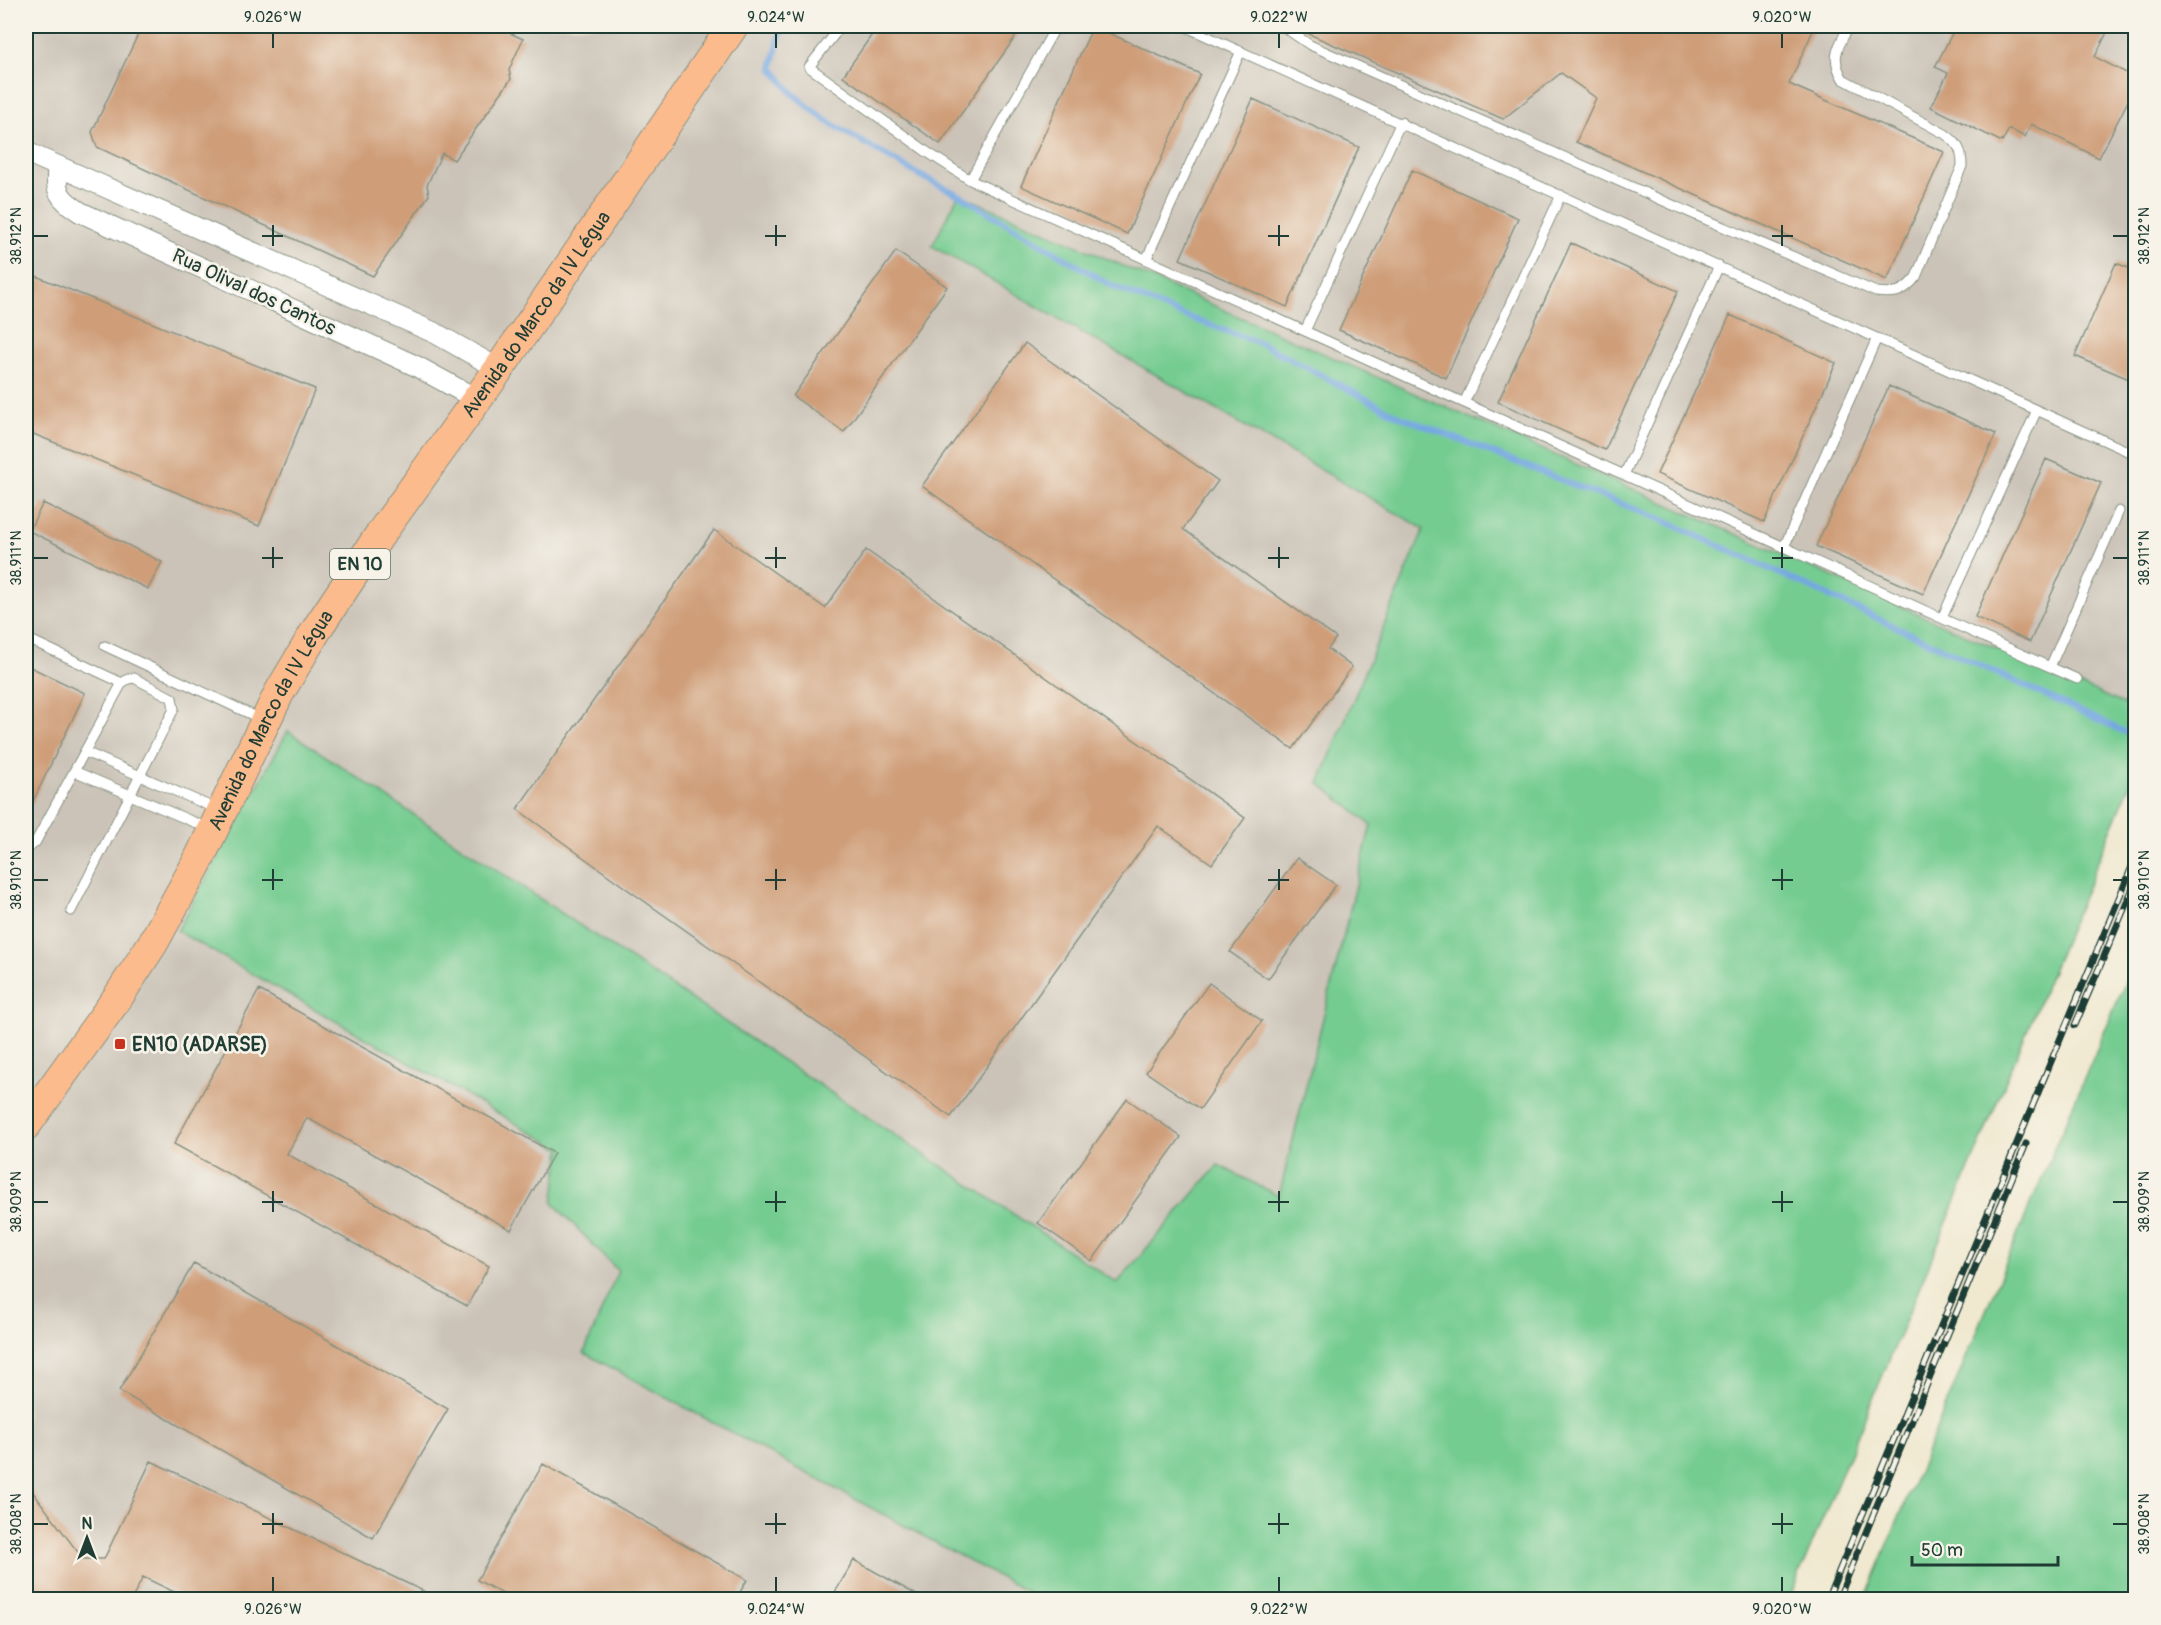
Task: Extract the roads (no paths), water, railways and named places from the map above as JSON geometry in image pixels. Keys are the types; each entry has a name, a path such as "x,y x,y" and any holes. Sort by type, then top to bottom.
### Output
{"main road":[{"name":"Avenida do Marco da IV Légua","path":"26,1125 118,997 153,943 180,896 265,720 320,624 379,536 478,400 733,26"}],"street":[{"name":"Rua Olival dos Cantos","path":"26,152 435,333 499,369"},
{"name":"Rua Olival dos Cantos","path":"58,166 56,181 58,192 66,203 80,212 416,366 478,400"}],"lane":[{"path":"841,26 809,67 970,180 2077,679"},
{"path":"1184,26 2134,454 2136,458"},
{"path":"1282,26 1310,45 1700,217 1876,292 1892,294 1906,288 1916,277 1962,166 1962,153 1957,142 1945,134 1843,79 1837,68 1835,54 1849,26"},
{"path":"970,180 1055,28"},
{"path":"1146,260 1241,51"},
{"path":"1305,332 1401,123"},
{"path":"1464,403 1561,195"},
{"path":"1624,475 1719,266"},
{"path":"1784,547 1877,338"},
{"path":"1942,618 2037,410"},
{"path":"2050,667 2119,511"},
{"path":"26,638 122,682"},
{"path":"105,646 265,720"},
{"path":"26,849 35,843 122,682 134,678 172,698 174,709 71,912"},
{"path":"85,752 138,777 217,821"},
{"path":"75,771 129,795 217,821"}],"waterway":[{"path":"782,26 772,68 793,94 825,120 919,175 961,196 1112,286 1182,315 1260,343 1397,415 1665,521 2136,737"}],"railway":[{"path":"1827,1600 2136,857"},
{"path":"2075,1025 2136,881"},
{"path":"1838,1600 2026,1144"}],"place":[{"name":"EN10 (ADARSE)","path":"120,1044"}]}
